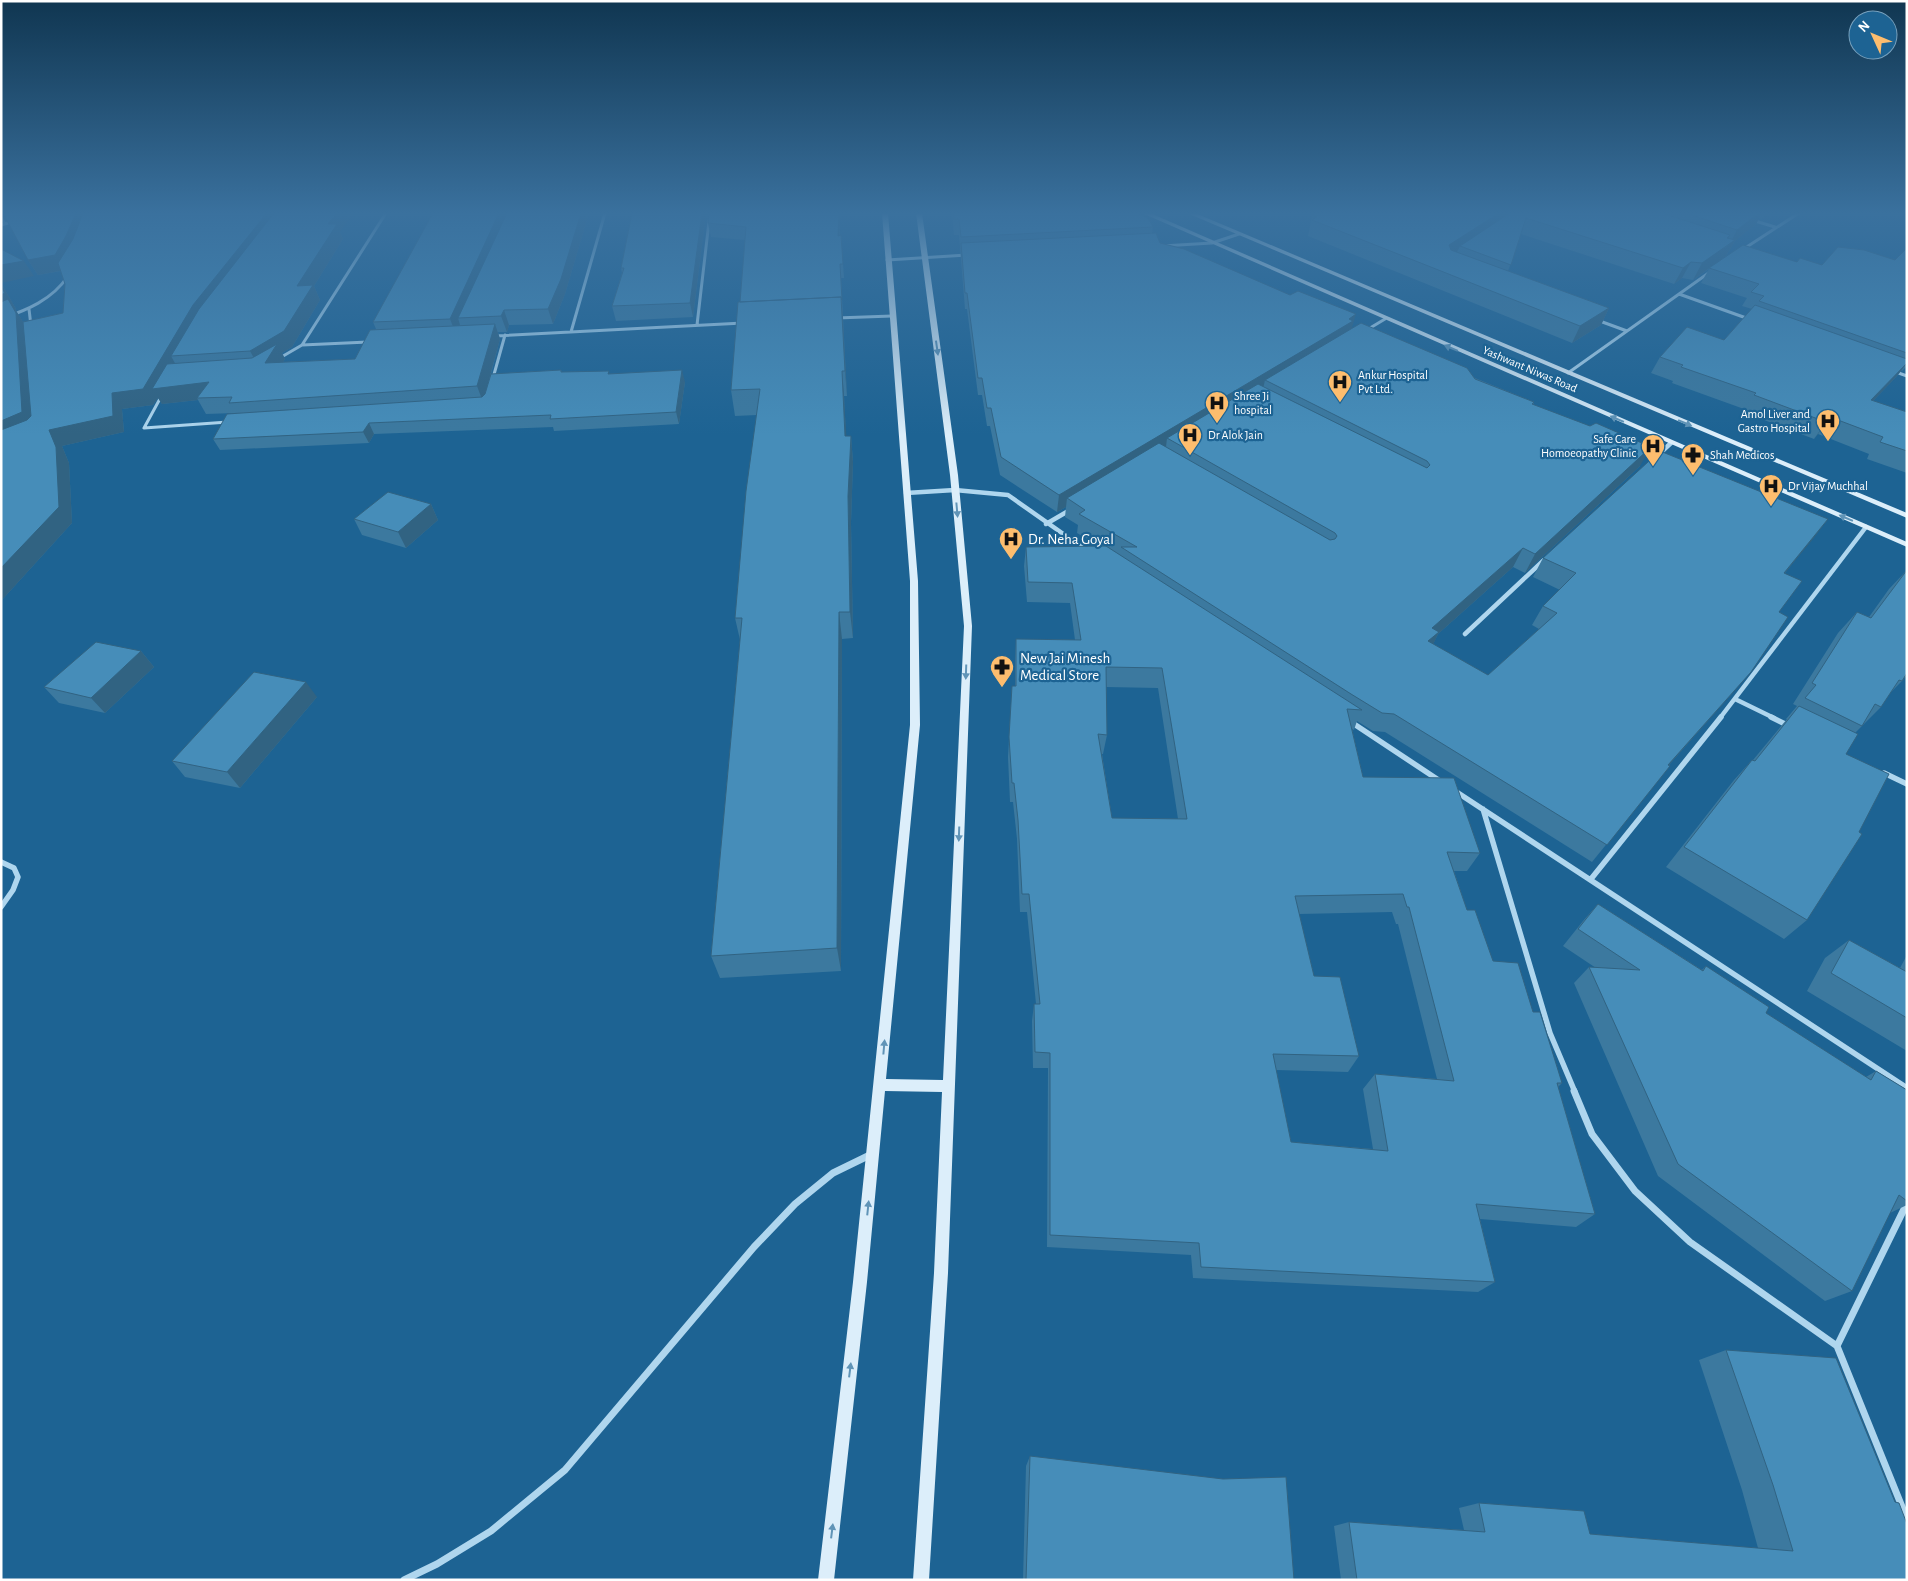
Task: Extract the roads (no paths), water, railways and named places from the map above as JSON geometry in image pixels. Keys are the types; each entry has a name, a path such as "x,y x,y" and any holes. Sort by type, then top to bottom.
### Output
{"main road":[{"path":"826,1580 874,1153 915,725 914,581 889,287"},
{"path":"921,1580 941,1273 968,626 955,490 929,287"},
{"name":"Yashwant Niwas Road","path":"1311,287 1907,545"},
{"name":"Yashwant Niwas Road","path":"1364,287 1907,516"},
{"path":"880,1085 948,1086"}],"street":[{"path":"1,319 29,309 60,287"},
{"path":"302,345 339,287"},
{"path":"571,332 584,287"},
{"path":"697,325 701,287"},
{"path":"1568,373 1689,287"},
{"path":"1679,294 1752,320"},
{"path":"29,309 31,328"},
{"path":"833,318 892,316"},
{"path":"1590,317 1627,331"},
{"path":"1360,334 1384,319"},
{"path":"486,336 746,323"},
{"path":"490,388 505,335"},
{"path":"276,360 302,345 370,342"},
{"path":"1888,370 1907,376"},
{"path":"163,394 144,428 232,422"},
{"path":"1650,462 1671,443"},
{"path":"906,493 955,490 1008,495 1046,524 1096,556"},
{"path":"1046,524 1072,509"},
{"path":"1591,879 1735,700 1866,527"},
{"path":"1465,634 1550,555"},
{"path":"1735,700 1795,729"},
{"path":"1343,718 1442,782"},
{"path":"1881,772 1907,784"},
{"path":"1450,787 1907,1088"},
{"path":"1483,809 1550,1032 1592,1134 1635,1191 1690,1242 1837,1346 1907,1519"},
{"path":"1,862 14,868 18,877 1,907"},
{"path":"404,1580 437,1564 491,1531 565,1470 754,1247 796,1204 833,1173 874,1153"},
{"path":"1837,1346 1907,1203"}],"place":[{"name":"Ankur Hospital Pvt Ltd.","path":"1340,403"},
{"name":"Shree Ji hospital","path":"1217,424"},
{"name":"Amol Liver and Gastro Hospital","path":"1828,442"},
{"name":"Dr Alok Jain","path":"1190,456"},
{"name":"Safe Care Homoeopathy Clinic","path":"1653,467"},
{"name":"Shah Medicos","path":"1693,476"},
{"name":"Dr Vijay Muchhal","path":"1771,507"},
{"name":"Dr. Neha Goyal","path":"1011,560"},
{"name":"New Jai Minesh Medical Store","path":"1002,688"}]}
